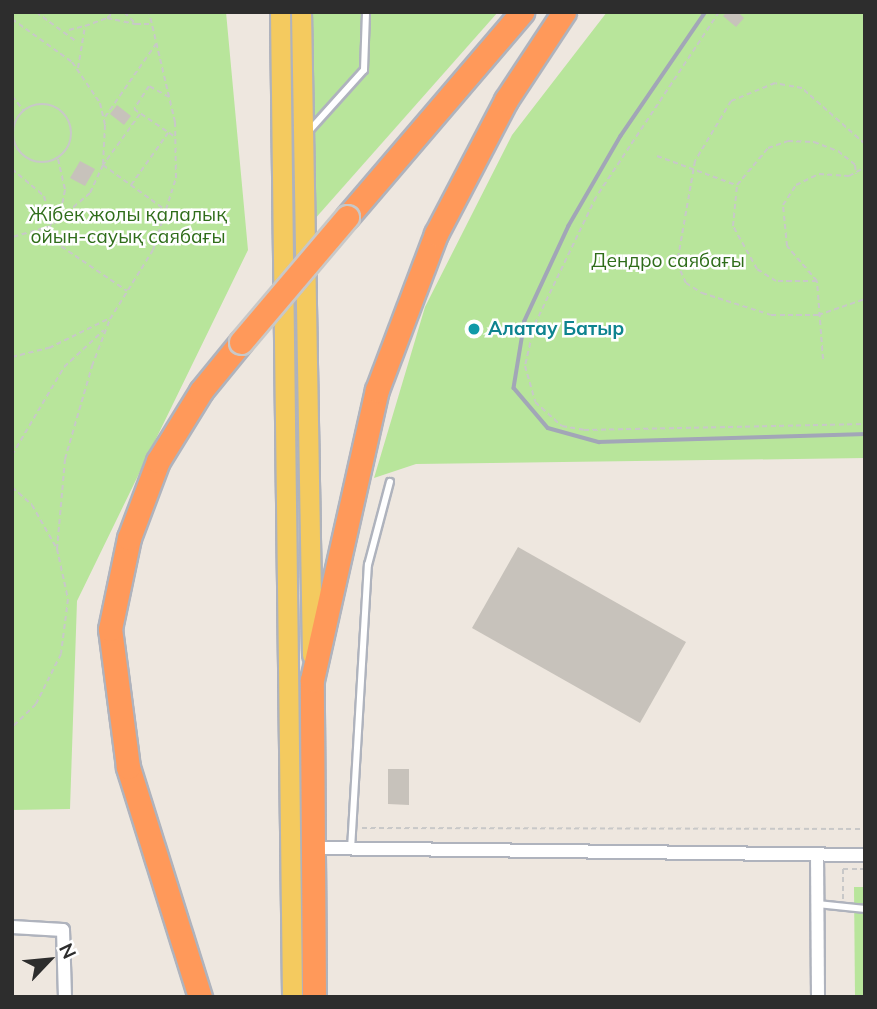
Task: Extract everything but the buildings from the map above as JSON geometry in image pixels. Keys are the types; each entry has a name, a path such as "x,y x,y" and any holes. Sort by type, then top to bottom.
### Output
{"highway":[{"path":"200,997 128,767 110,629 128,538 158,461 201,391 523,12"},
{"path":"314,997 312,680 377,390 436,234 506,100 564,12"}],"main road":[{"path":"280,12 292,997"},
{"path":"301,12 312,680"}],"street":[{"path":"313,848 865,855"},
{"path":"817,855 818,997"},
{"path":"12,927 63,930 65,997"}],"lane":[{"path":"303,137 364,70 366,12"},
{"path":"351,849 368,565 390,482"},
{"path":"818,904 865,909"}],"path":[{"path":"36,12 68,30 78,43"},
{"path":"68,30 107,18 114,12"},
{"path":"124,12 136,24"},
{"path":"57,549 65,459 106,328 153,250 176,178 170,97 149,12"},
{"path":"719,12 596,197 534,326 525,366 531,392 548,417 584,430 865,424"},
{"path":"107,18 136,24 152,24"},
{"path":"12,19 78,69 104,119 103,165"},
{"path":"78,69 78,43 85,26"},
{"path":"104,119 157,44"},
{"path":"865,144 817,98 775,83 731,101 692,171 677,263 686,283 771,315 818,315 865,299"},
{"path":"170,97 149,86 134,109 175,137"},
{"path":"12,96 24,111"},
{"path":"46,105 64,115 70,141 58,158 38,162 20,152 13,132 24,111 46,105"},
{"path":"12,237 39,231 58,222 90,192 103,165 141,114"},
{"path":"131,186 168,132"},
{"path":"817,281 776,281 757,270 733,226 737,185 768,148 788,141 814,142 838,151 855,165 856,174"},
{"path":"657,156 692,171 737,185"},
{"path":"58,158 65,190 58,222"},
{"path":"103,165 165,210"},
{"path":"823,359 817,281 787,246 783,205 796,185 819,174 856,174 865,167"},
{"path":"12,169 44,196 51,226"},
{"path":"39,231 127,291"},
{"path":"12,357 48,348 110,318"},
{"path":"12,455 64,367 106,328"},
{"path":"12,488 32,505 57,549 68,599 61,654 36,704 12,727"},
{"path":"352,828 865,829"},
{"path":"842,906 843,869 865,869"}],"green space":[{"name":"Жібек жолы қалалық ойын-сауық саябағы","path":"12,12 226,12 248,250 77,601 70,809 12,810"},
{"path":"311,12 498,12 313,221"},
{"name":"Дендро саябағы","path":"607,12 865,12 865,458 416,464 374,478 425,307 512,135"},
{"path":"854,887 865,887 865,997 855,997"}],"railway":[{"path":"706,12 621,136 569,226 525,321 514,388 548,428 599,442 865,434"}],"place":[{"name":"Алатау Батыр","path":"474,329"}]}
